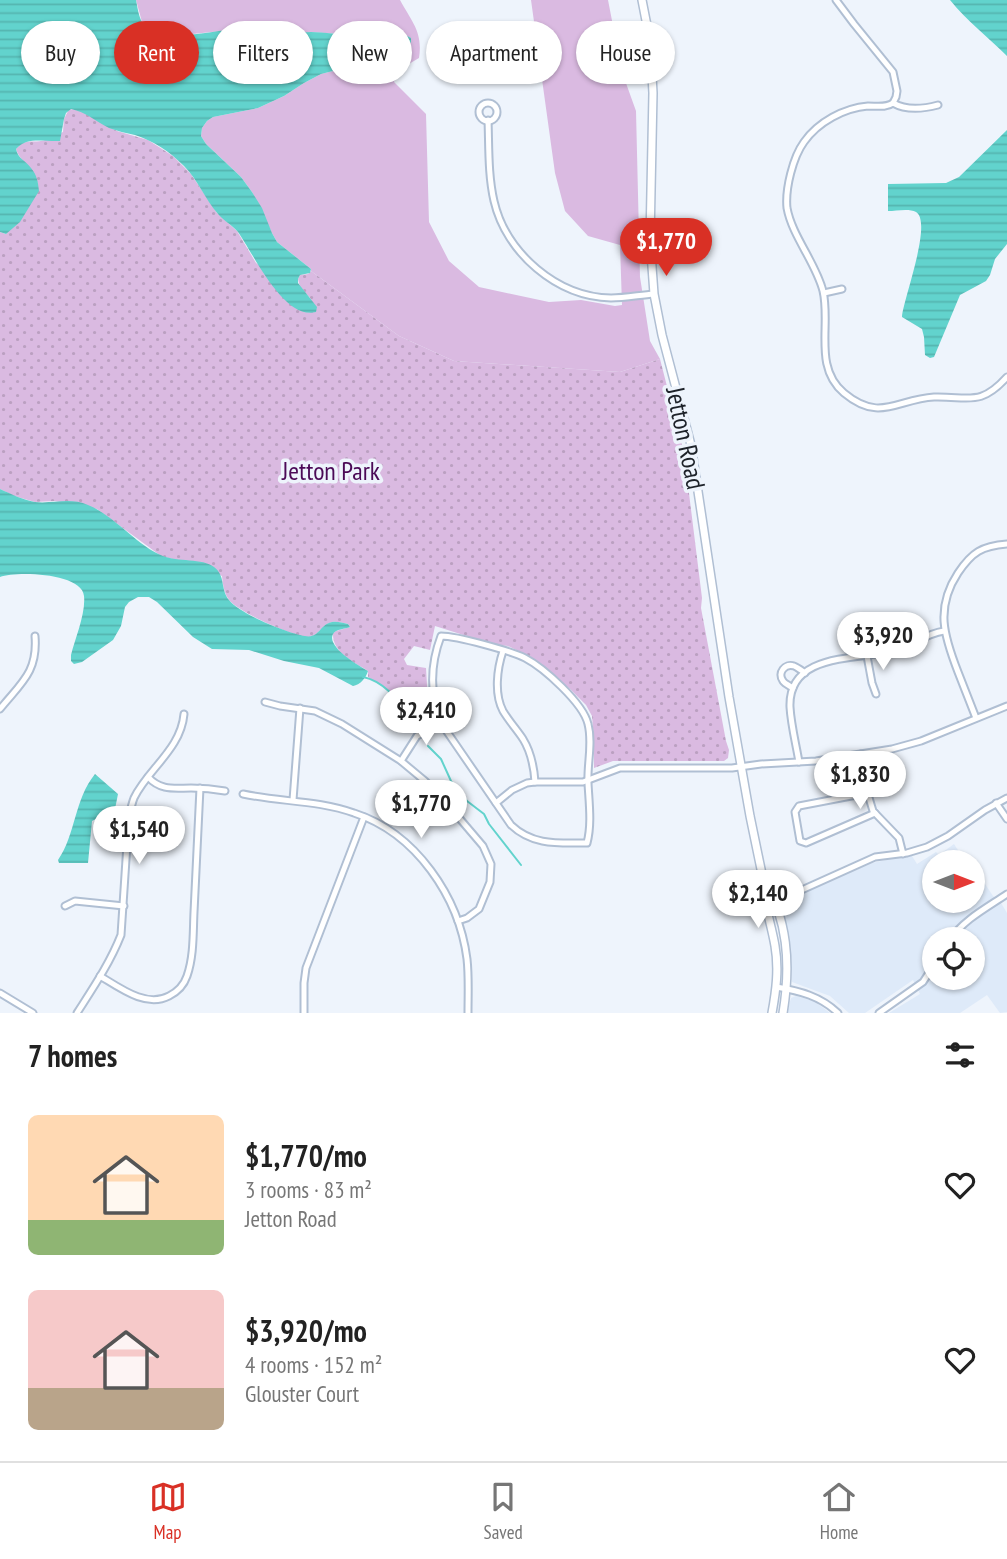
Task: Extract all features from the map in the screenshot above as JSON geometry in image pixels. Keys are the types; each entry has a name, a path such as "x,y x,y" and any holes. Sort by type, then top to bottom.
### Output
{"street":[{"name":"Jetton Road","path":"642,0 650,41 653,93 650,239 654,294 691,445 741,766 762,874 762,889 777,954 772,1013"},
{"path":"836,0 893,72 897,97 887,106 860,107 828,120 809,135 795,159 787,207 824,293 828,370 835,384 852,399 883,409 926,398 982,397 993,391 1007,377"},
{"path":"893,103 913,109 938,105"},
{"path":"488,120 489,160 495,204 508,235 520,252 542,273 578,291 611,298 654,294"},
{"path":"824,293 842,289"},
{"path":"976,718 944,631 945,602 963,565 975,553 982,548 1007,544"},
{"path":"799,762 790,706 793,688 805,673 827,662 895,651 929,634 944,631"},
{"path":"0,709 30,673 36,653 35,636"},
{"path":"441,636 503,651 524,658 536,666 584,711 590,738 587,843 544,842 526,837 511,825 441,723 431,686 441,636"},
{"path":"503,651 497,677 502,709 527,748 533,764 535,782"},
{"path":"867,656 876,694"},
{"path":"793,688 782,679 784,668 791,665 805,673"},
{"path":"265,702 315,711 331,718 401,761 443,799 483,846 489,856 492,873 479,909 475,914 458,921"},
{"path":"496,803 520,786 535,782 583,782 620,768 707,768 799,762 892,749 921,741 1007,706"},
{"path":"293,800 300,708"},
{"path":"77,1013 121,935 129,814 134,798 167,754 183,727 184,715"},
{"path":"401,761 418,736 441,723"},
{"path":"861,754 867,793 875,813 899,838 903,854"},
{"path":"148,778 169,789 200,788 225,791"},
{"path":"100,976 133,995 157,999 167,997 178,990 186,980 192,953 200,788"},
{"path":"867,793 799,806 795,812 800,841 806,843 875,813"},
{"path":"243,794 270,800 293,800 330,806 364,817 395,835 419,856 436,878 458,921 467,959 468,1013"},
{"path":"774,900 875,857 903,854 927,847 1007,798"},
{"path":"996,803 1007,819"},
{"path":"304,1013 306,968 364,817"},
{"name":"Jetton Road","path":"762,874 774,900 786,944 787,989 783,1013"},
{"path":"962,927 1007,894"},
{"path":"65,906 75,901 124,906"},
{"path":"879,1013 922,983"},
{"path":"776,987 816,997 838,1013"},
{"path":"0,993 33,1013"}],"shaded area":[{"path":"0,0 136,0 142,21 114,21 114,84 199,84 199,34 213,32 213,84 302,84 258,108 213,117 202,128 201,136 252,192 277,242 311,269 310,273 300,275 298,283 317,307 316,312 304,312 281,296 238,232 218,214 189,171 173,156 149,140 109,128 76,110 71,109 66,113 60,141 25,142 16,149 35,173 39,191 20,222 6,234 0,232"},
{"path":"950,0 1007,0 1007,56 970,22"},
{"path":"313,32 327,33 327,72 313,78"},
{"path":"1007,130 1007,244 995,259 986,281 960,295 934,357 930,358 925,355 922,329 902,317 916,262 920,219 913,211 888,211 888,184 946,183 959,177"},
{"path":"0,489 35,502 68,501 88,505 163,556 209,564 220,574 229,600 253,617 276,627 310,636 328,623 348,624 350,627 333,634 334,645 344,656 368,671 366,676 353,686 319,668 249,650 212,649 193,637 149,597 138,597 129,602 113,640 82,662 74,664 71,655 84,603 81,588 61,578 34,574 0,577"},
{"path":"95,774 118,794 113,819 92,821 88,863 59,863 83,795"},
{"path":"954,844 958,850 946,850"},
{"path":"912,856 917,864 922,861 922,914 985,914 985,884 1001,903 1007,913 1007,1012 1000,1013 987,995 960,1013 889,1013 920,994 913,980 865,1013 849,1013 830,996 792,982 788,935 780,907 784,901 872,863"},
{"path":"796,996 814,1001 830,1013 787,1013 791,998"}],"green space":[{"path":"136,0 400,0 412,21 327,21 327,33 313,32 313,21 213,21 213,32 199,33 199,21 142,21"},
{"path":"531,0 608,0 612,21 576,21 576,84 626,84 636,111 640,277 650,341 660,359 620,372 454,361 399,336 311,271 277,242 252,192 201,136 202,128 213,117 258,108 302,84 313,84 313,78 327,72 327,84 396,84 426,114 429,222 449,261 479,287 549,302 581,300 622,305 620,245 588,236 565,211 555,173 543,84 562,84 562,21 534,21"},
{"path":"412,21 419,41 419,58 412,62"},
{"name":"Jetton Park","path":"69,109 80,110 117,131 148,140 173,156 191,174 217,213 237,231 256,263 311,299 300,287 298,279 300,275 311,271 399,336 454,361 620,372 660,359 684,453 701,608 729,750 728,758 724,761 613,761 594,768 592,716 586,705 570,689 531,657 508,646 492,644 435,626 430,650 414,646 404,659 407,665 426,668 429,719 425,729 391,692 368,677 368,671 336,646 333,633 350,627 348,624 332,622 309,637 280,629 245,612 230,601 222,576 190,561 161,556 97,509 54,501 35,502 0,489 0,232 6,234 38,189 35,177 16,149 23,143 45,140 63,132 64,119"}],"waterway":[{"path":"363,677 387,689 416,725"},
{"path":"428,746 441,759 451,781 467,801 484,814 521,865"}]}
